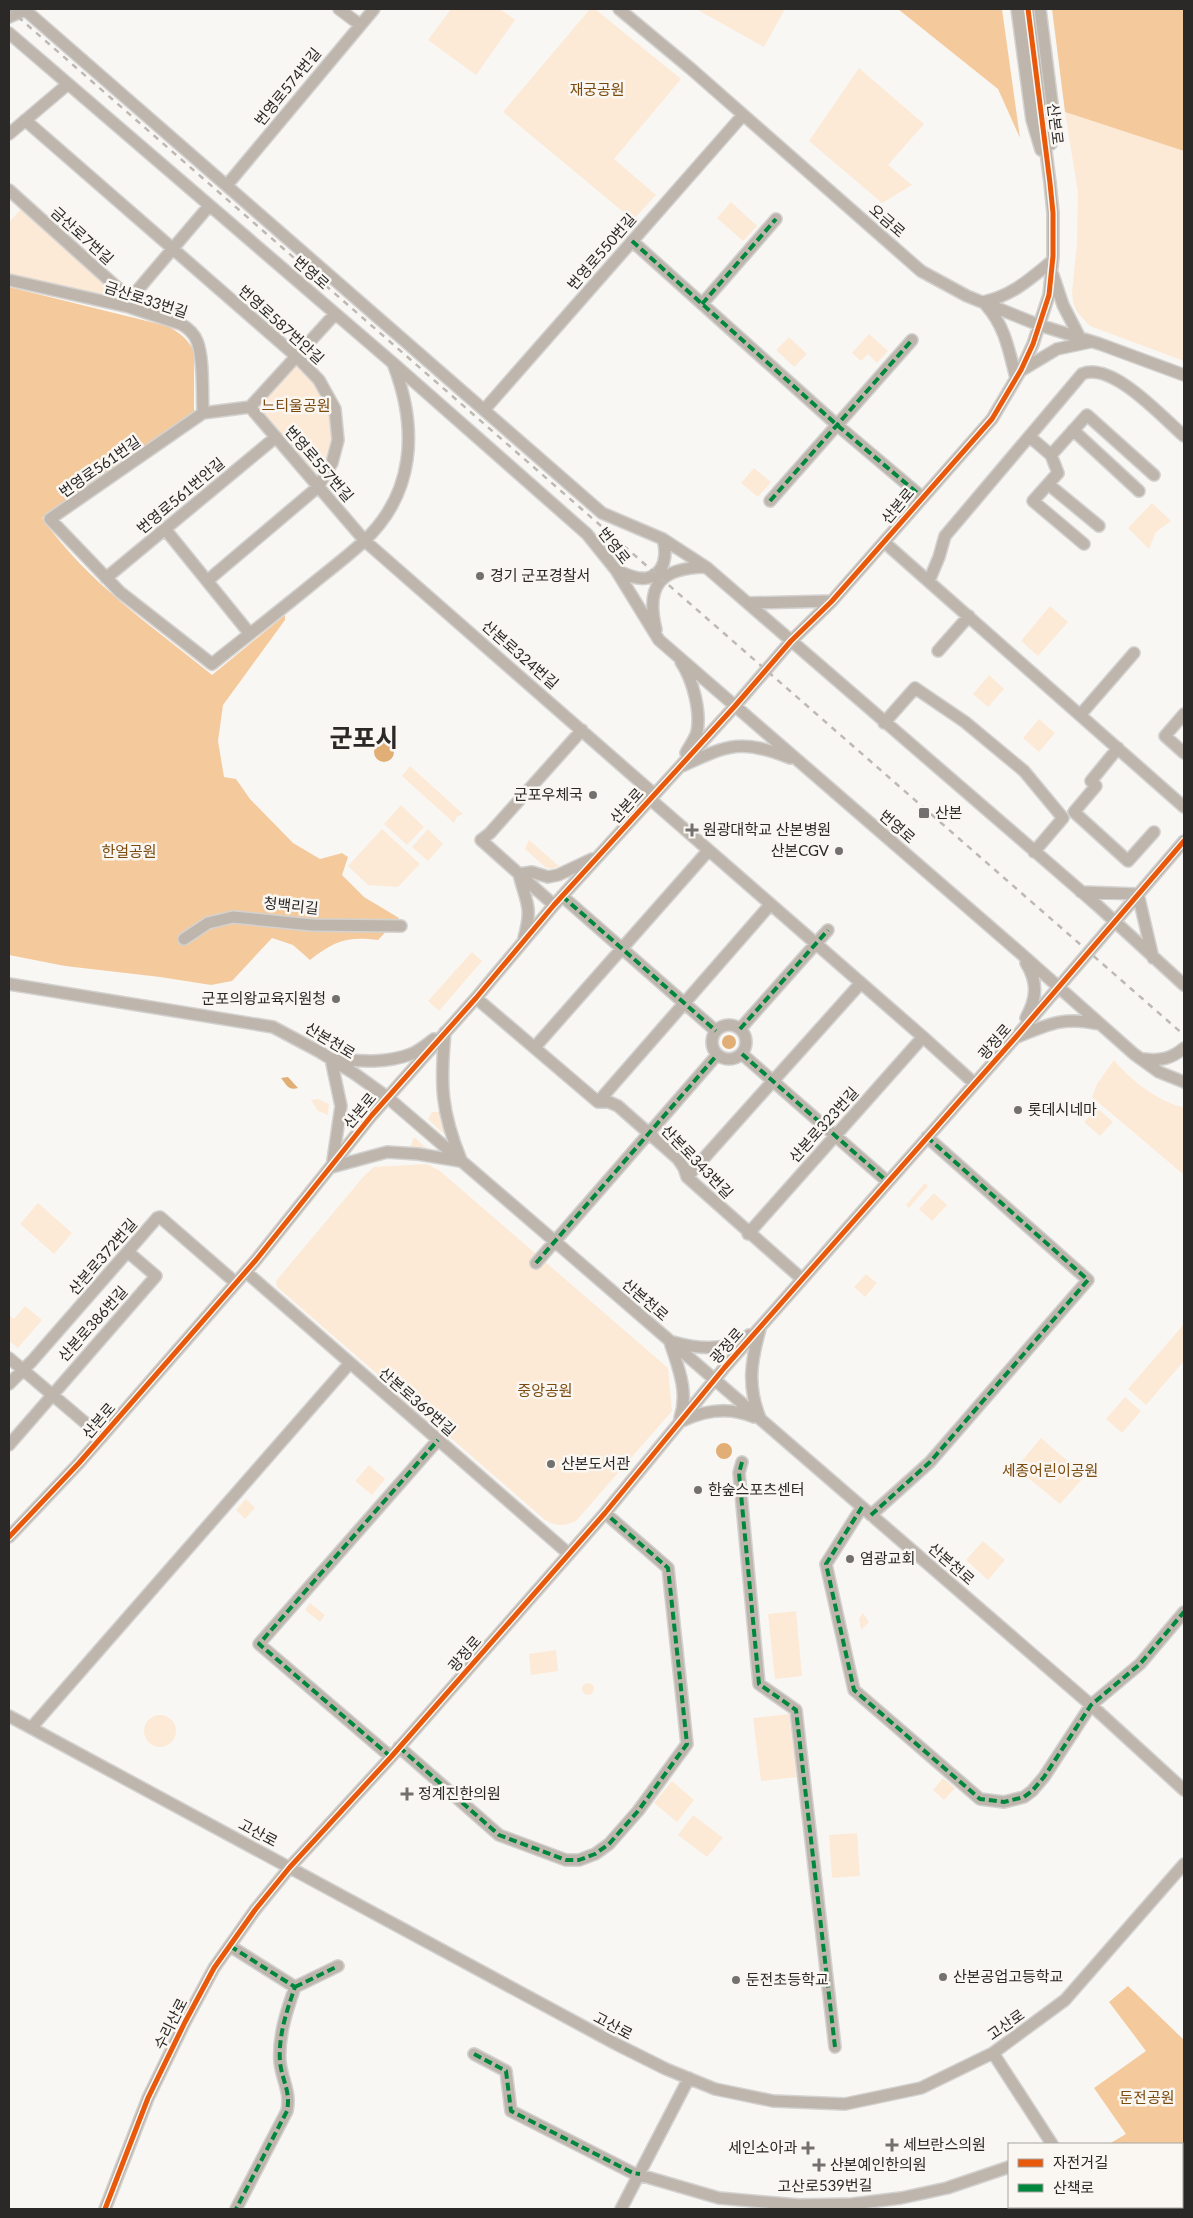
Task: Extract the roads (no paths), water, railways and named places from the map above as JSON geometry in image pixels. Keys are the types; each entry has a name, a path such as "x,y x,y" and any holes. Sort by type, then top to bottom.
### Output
{"street":[{"path":"9,17 26,9"},
{"name":"번영로","path":"26,9 602,513 663,539 706,567 1081,892 1184,985"},
{"path":"339,9 359,24"},
{"name":"오금로","path":"619,9 921,271 940,283 1040,325 1086,339 1184,375"},
{"name":"산본로","path":"1017,9 1032,120 1050,183"},
{"name":"산본로","path":"9,1537 102,1437 246,1272 388,1097 476,998 558,901 735,706 791,641 832,601 992,419 1033,344 1049,295 1052,266 1053,213 1028,9"},
{"name":"산본로","path":"1040,9 1052,103 1050,183"},
{"name":"번영로574번길","path":"227,185 368,11"},
{"name":"번영로","path":"9,33 394,364 587,534 616,570 658,640 1139,1058 1159,1072 1184,1082"},
{"path":"9,134 68,84"},
{"name":"번영로550번길","path":"484,410 743,115"},
{"name":"번영로587번안길","path":"25,120 296,356 319,380 329,395 335,409 338,425 336,452 318,487 207,581"},
{"name":"금산로7번길","path":"9,190 129,303"},
{"path":"129,303 209,206"},
{"path":"702,304 776,219"},
{"path":"632,241 837,425 922,497"},
{"path":"1052,266 1063,305 1086,339 1057,349 1018,374 1000,323 983,302 1018,289 1052,266"},
{"name":"금산로33번길","path":"9,280 129,303 181,324 194,334 200,350 203,413"},
{"path":"250,407 335,314"},
{"path":"770,501 912,340"},
{"path":"165,529 250,634 365,541 395,500 406,469 410,432 405,398 394,364"},
{"path":"929,581 945,536 1082,374 1089,371 1099,372 1126,385 1184,436"},
{"name":"번영로561번길","path":"250,407 203,413 50,519 120,592 212,664 250,634"},
{"name":"번영로557번길","path":"250,407 365,541"},
{"path":"1051,455 1087,415 1154,475"},
{"path":"1073,430 1139,491"},
{"name":"번영로561번안길","path":"106,578 276,437"},
{"path":"1030,437 1051,455 1058,473 1033,501 1084,544"},
{"path":"1048,484 1099,526"},
{"path":"616,570 634,577 647,578 659,571 665,560 666,549 663,539"},
{"name":"산본로324번길","path":"365,541 582,730 652,797"},
{"path":"884,542 1184,807"},
{"path":"658,640 653,616 654,594 660,580 674,571 688,567 706,567"},
{"path":"748,603 832,601"},
{"path":"938,652 969,616"},
{"path":"1080,714 1134,653"},
{"path":"677,656 686,670 691,685 697,719 697,733 678,768"},
{"path":"884,723 915,688 965,722 1024,771 1063,818 1034,852"},
{"path":"1184,714 1165,736 1184,753"},
{"path":"582,730 490,833 481,840 519,874 621,949 716,1031"},
{"path":"678,768 722,748 745,745 766,748 799,762"},
{"path":"1118,748 1090,781 1096,786 1074,812 1128,861 1154,832"},
{"path":"652,797 708,850 923,1037 974,1084"},
{"name":"광정로","path":"290,1867 391,1757 605,1513 714,1380 1015,1038 1184,841"},
{"path":"535,1047 708,850"},
{"path":"519,874 532,872 548,876 558,875 598,856"},
{"path":"519,874 523,891 529,903 529,922 523,942"},
{"path":"1081,892 1138,894 1153,958"},
{"path":"598,1102 770,905"},
{"name":"청백리길","path":"184,938 208,923 233,917 312,925 401,926"},
{"path":"740,1029 828,930"},
{"path":"1015,1038 1032,1008 1036,992 1033,974 1018,951"},
{"name":"산본천로","path":"9,984 146,1008 264,1025 286,1033 331,1059 388,1097 1091,1706 1184,1790"},
{"path":"687,1177 860,984"},
{"name":"산본로343번길","path":"476,998 598,1102 609,1102 618,1106 678,1159 687,1177 748,1234 802,1279"},
{"path":"1015,1038 1062,1020 1078,1019 1100,1024"},
{"path":"728,1025 740,1029 746,1039 745,1049 742,1054 730,1060 717,1055 712,1044 716,1031 728,1025"},
{"path":"445,1032 411,1054 391,1059 374,1061 331,1059 341,1106 332,1167 387,1152 418,1154 462,1162"},
{"path":"445,1032 442,1068 443,1102 450,1132 462,1162"},
{"name":"산본로323번길","path":"748,1234 923,1037"},
{"path":"1139,1058 1158,1060 1168,1058 1184,1048"},
{"path":"742,1054 888,1182"},
{"path":"536,1263 717,1055"},
{"path":"871,1515 930,1462 1088,1280 927,1137"},
{"name":"산본로372번길","path":"23,1370 157,1218 160,1218 236,1283"},
{"name":"산본로386번길","path":"9,1445 52,1393 156,1276 128,1252"},
{"name":"산본로369번길","path":"246,1272 569,1554"},
{"path":"669,1340 692,1347 718,1347 740,1342 761,1326"},
{"path":"760,1420 752,1400 751,1372 761,1326"},
{"path":"669,1340 683,1383 684,1407 679,1423"},
{"path":"9,1358 102,1437"},
{"path":"31,1728 350,1363"},
{"path":"9,1384 23,1370"},
{"path":"679,1423 693,1416 726,1410 742,1412 760,1420"},
{"path":"391,1757 259,1644 438,1440"},
{"path":"742,1462 740,1480 759,1684 796,1710 835,2047"},
{"path":"862,1507 826,1564 854,1690 980,1799 1004,1802 1024,1797 1038,1784 1091,1706 1140,1664 1184,1612"},
{"path":"399,1747 499,1835 566,1860 579,1860 595,1854 609,1844 632,1818 687,1744 668,1568 605,1513"},
{"name":"고산로","path":"9,1716 616,2044 715,2090 773,2101 846,2104 921,2088 993,2052 1065,2000 1184,1864"},
{"name":"수리산로","path":"105,2209 148,2098 214,1968 255,1910 290,1867"},
{"path":"230,1946 295,1987"},
{"path":"236,2209 287,2111 290,2098 280,2062 281,2039 286,2012 295,1987 338,1966"},
{"path":"993,2052 1051,2143"},
{"name":"고산로539번길","path":"474,2054 506,2071 511,2111 633,2173 719,2198 798,2205 852,2204 901,2198 947,2188 1008,2166"},
{"path":"621,2209 689,2078"}],"railway":[{"path":"9,9 1184,1035"}],"place":[{"name":"경기 군포경찰서","path":"480,576"},
{"name":"군포우체국","path":"593,795"},
{"name":"산본","path":"924,813"},
{"name":"원광대학교 산본병원","path":"692,830"},
{"name":"산본CGV","path":"839,851"},
{"name":"군포의왕교육지원청","path":"336,999"},
{"name":"롯데시네마","path":"1018,1110"},
{"name":"산본도서관","path":"551,1464"},
{"name":"한숲스포츠센터","path":"698,1490"},
{"name":"염광교회","path":"850,1559"},
{"name":"정계진한의원","path":"407,1794"},
{"name":"산본공업고등학교","path":"943,1977"},
{"name":"둔전초등학교","path":"736,1980"},
{"name":"세브란스의원","path":"892,2145"},
{"name":"세인소아과","path":"808,2148"},
{"name":"산본예인한의원","path":"819,2165"}],"district":[{"name":"군포시","path":"364,738"}],"park label":[{"name":"재궁공원","path":"597,90"},
{"name":"느티울공원","path":"296,406"},
{"name":"한얼공원","path":"129,852"},
{"name":"중앙공원","path":"545,1391"},
{"name":"세종어린이공원","path":"1050,1471"},
{"name":"둔전공원","path":"1147,2098"}]}
